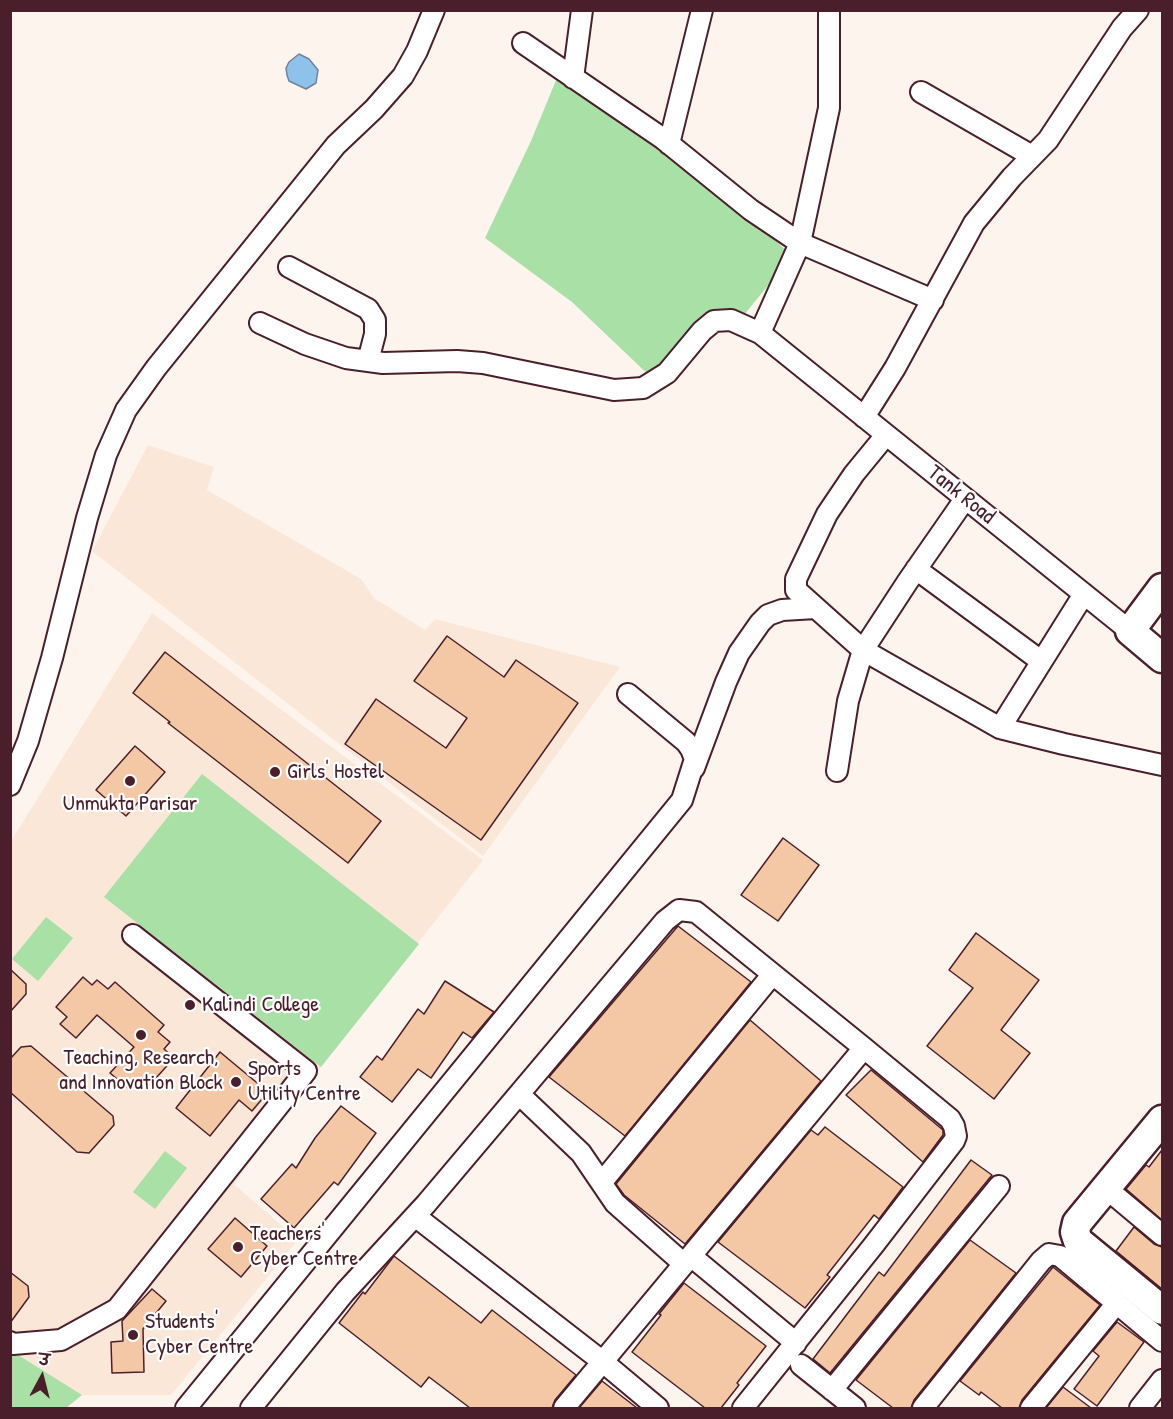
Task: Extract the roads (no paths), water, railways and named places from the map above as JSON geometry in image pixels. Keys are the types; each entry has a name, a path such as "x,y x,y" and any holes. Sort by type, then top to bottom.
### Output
{"street":[{"path":"10,785 28,741 103,465 126,410 156,368 336,145 374,109 403,76 417,51 434,10"},
{"path":"573,78 582,10"},
{"path":"669,144 702,10"},
{"path":"760,333 800,243 829,108 828,10"},
{"path":"864,417 895,368 974,223 1048,140 1122,28 1138,10"},
{"path":"523,44 669,144 751,210 800,243 933,300"},
{"path":"921,92 1032,156"},
{"path":"289,267 368,309 375,320 375,334 368,361"},
{"name":"Tank Road","path":"260,323 315,348 346,358 383,363 457,361 483,363 614,390 643,388 667,373 702,331 714,321 730,320 760,333 1162,658"},
{"path":"886,435 854,474 826,514 796,579 796,590 863,650 1000,728 1075,747 1162,765"},
{"path":"837,771 848,701 863,650 965,499"},
{"path":"916,569 1041,661"},
{"path":"1130,631 1162,588"},
{"path":"1000,728 1084,594"},
{"path":"186,1408 682,800 726,682 739,653 760,623 768,615 782,610 816,608"},
{"path":"628,694 686,742 695,759 691,776"},
{"path":"251,1408 345,1292 415,1216 666,921 679,910 696,912 864,1048 950,1119 956,1136 743,1408"},
{"path":"10,1342 13,1344 61,1340 117,1309 306,1071 133,935"},
{"path":"602,1182 772,975"},
{"path":"564,1408 864,1048"},
{"path":"519,1094 581,1153 615,1203 796,1343"},
{"path":"1162,1120 1107,1190 1077,1223 1075,1232 1078,1241 1162,1310"},
{"path":"832,1390 999,1186"},
{"path":"1107,1190 1162,1235"},
{"path":"415,1216 603,1362 658,1408"},
{"path":"923,1408 1049,1254 1060,1256 1162,1341"},
{"path":"1031,1408 1117,1304"},
{"path":"801,1365 855,1408"},
{"path":"1140,1408 1162,1380"}],"water":[{"path":"299,54 309,59 318,70 316,83 306,89 289,81 287,75 286,68 289,62"}],"place":[{"name":"Girls' Hostel","path":"275,772"},
{"name":"Unmukta Parisar","path":"130,781"},
{"name":"Kalindi College","path":"190,1005"},
{"name":"Teaching, Research, and Innovation Block","path":"141,1035"},
{"name":"Sports Utility Centre","path":"236,1082"},
{"name":"Teachers' Cyber Centre","path":"238,1247"},
{"name":"Students' Cyber Centre","path":"133,1335"}]}
